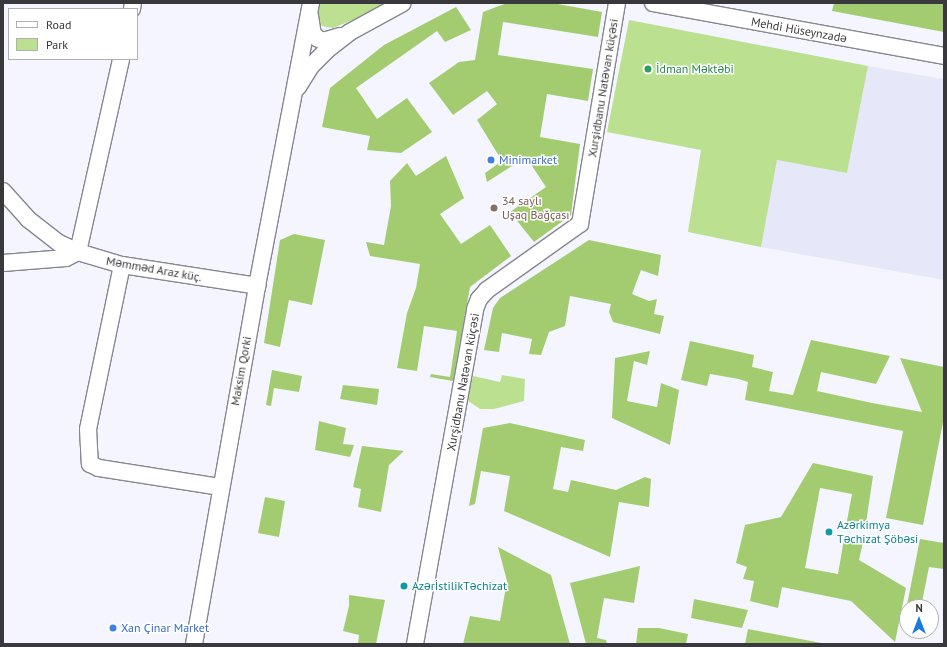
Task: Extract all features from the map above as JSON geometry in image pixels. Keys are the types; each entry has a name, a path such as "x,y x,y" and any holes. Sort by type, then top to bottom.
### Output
{"street":[{"name":"Xurşidbanu Natəvan küçəsi","path":"416,644 475,309 479,299 487,290 580,224 617,3"},
{"name":"Mehdi Hüseynzadə","path":"653,3 944,56"},
{"path":"310,5 313,34 322,41 330,40 350,32 399,4"},
{"name":"Maksim Qorki","path":"194,644 256,286 310,5"},
{"path":"292,99 304,76 319,57 350,32"},
{"path":"3,264 66,258 78,252 121,60"},
{"name":"Məmməd Araz küç.","path":"3,191 28,218 59,243 78,252 122,265 256,286"},
{"path":"122,265 88,429 90,464 99,468 220,487"}],"shaded area":[{"path":"868,66 944,79 944,280 761,247 776,159 847,173"}],"green space":[{"path":"317,3 384,3 360,17 333,28 322,26 316,12"},
{"path":"507,3 552,3 602,12 598,37 503,22 498,55 593,69 588,101 547,94 540,137 580,144 571,215 534,242 510,212 546,187 526,157 487,182 485,173 502,161 477,120 497,104 487,91 453,115 429,83 459,62 475,60 483,12"},
{"path":"834,3 944,3 944,32 832,11"},
{"path":"456,7 471,30 445,42 437,31 356,88 377,119 407,98 432,132 401,153 367,150 370,136 322,127 330,88 384,45"},
{"path":"629,20 868,66 847,173 777,160 761,247 688,232 701,150 607,132"},
{"path":"446,156 464,198 440,214 461,244 490,225 511,256 470,287 453,381 430,377 431,374 450,377 457,331 424,326 417,371 397,368 407,313 416,288 420,264 370,256 366,242 384,245 391,206 390,181 407,163 416,176"},
{"path":"294,234 325,240 312,305 289,300 280,347 264,343 280,240"},
{"path":"589,240 661,255 658,276 641,270 632,294 649,301 657,299 654,314 664,316 660,334 613,322 609,312 611,304 570,296 565,326 549,332 541,355 529,354 532,339 502,333 499,352 484,350 493,308 500,298"},
{"path":"811,340 890,356 876,384 821,372 817,391 872,403 922,412 900,358 944,367 944,417 923,525 886,518 903,431 745,400 748,382 739,379 710,374 707,386 681,380 690,341 754,355 752,367 773,372 769,391 793,395"},
{"path":"650,351 647,365 634,361 627,401 657,407 661,383 679,390 670,445 612,418 615,358"},
{"path":"272,370 302,376 299,392 274,388 271,406 266,405"},
{"path":"502,375 525,379 524,401 494,409 480,409 467,400 473,376 500,382"},
{"path":"343,385 379,389 377,405 340,399"},
{"path":"319,421 346,428 343,444 354,445 350,457 315,450"},
{"path":"510,423 585,440 583,451 561,447 553,489 568,492 571,480 616,490 645,477 651,479 649,507 619,502 610,557 504,511 510,476 481,471 475,504 469,506 483,428"},
{"path":"362,446 404,451 389,465 381,512 358,507 361,489 353,487"},
{"path":"813,463 873,476 865,530 846,526 852,494 820,488 805,568 838,574 844,539 863,542 859,560 906,588 904,599 899,599 899,622 895,642 851,601 782,587 778,608 750,601 754,581 743,579 747,567 736,563 745,525 781,517"},
{"path":"265,497 285,501 279,537 258,533"},
{"path":"920,539 944,543 944,569 929,567 923,599 908,599"},
{"path":"498,547 551,575 570,644 463,644 470,616 500,621 507,581"},
{"path":"640,566 634,603 604,598 597,638 606,640 607,644 586,644 570,583"},
{"path":"349,595 385,600 376,644 358,644 359,635 343,631 349,606"},
{"path":"694,599 748,610 742,628 691,618"},
{"path":"638,628 659,628 688,634 686,644 636,644"},
{"path":"748,629 827,644 745,644"}],"place":[{"name":"İdman Məktəbi","path":"648,69"},
{"name":"Minimarket","path":"491,160"},
{"name":"34 saylı Uşaq Bağçası","path":"494,208"},
{"name":"Azərkimya Təchizat Şöbəsi","path":"829,532"},
{"name":"AzərİstilikTəchizat","path":"404,586"},
{"name":"Xan Çinar Market","path":"113,628"}]}
